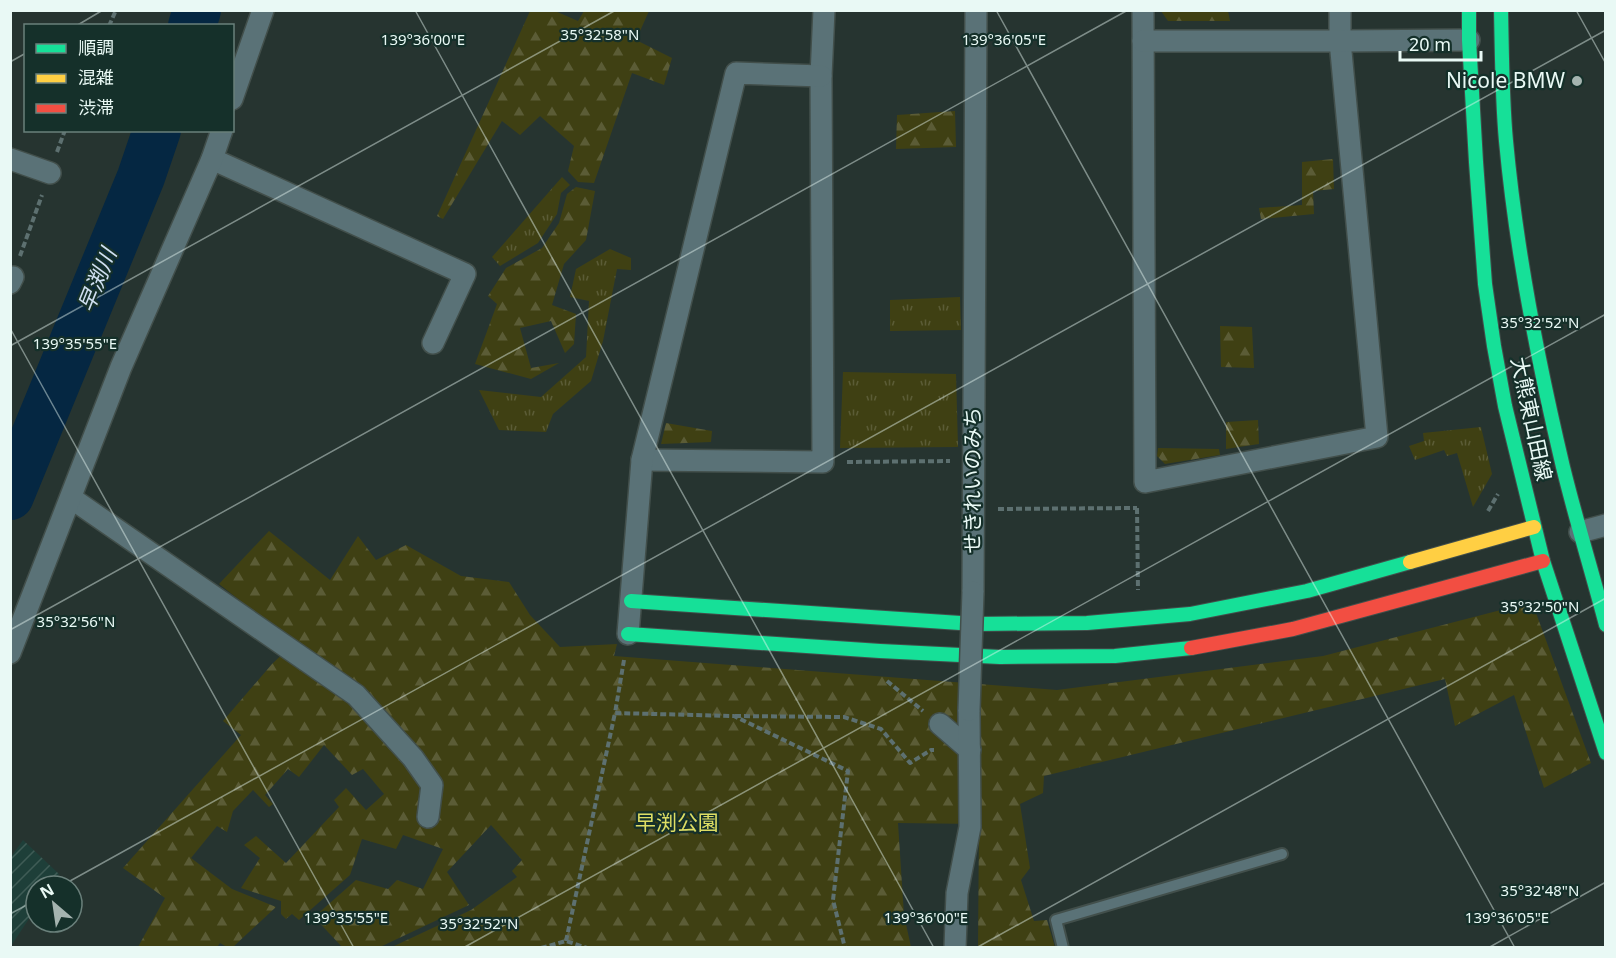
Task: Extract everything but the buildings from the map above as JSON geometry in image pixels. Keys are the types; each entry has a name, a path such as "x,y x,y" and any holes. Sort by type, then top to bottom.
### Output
{"street":[{"path":"234,93 263,10"},
{"path":"642,460 823,462 821,76 824,10"},
{"name":"せきれいのみち","path":"955,948 957,893 970,828 969,710 973,592 976,10"},
{"path":"1143,10 1145,482 1377,437 1340,41 1340,10"},
{"name":"大熊東山田線","path":"1469,10 1476,162 1485,284 1494,346 1505,406 1543,561 1605,753"},
{"name":"大熊東山田線","path":"1501,10 1508,159 1523,268 1549,405 1605,625"},
{"path":"1143,41 1469,40"},
{"path":"821,76 736,73 642,460 627,644 880,651 1000,657 1115,656 1197,647 1293,629 1543,561"},
{"path":"10,653 122,367 212,159 221,132"},
{"path":"10,159 50,173"},
{"path":"212,159 465,274 432,343"},
{"path":"71,498 356,695 432,785 428,817"},
{"path":"1580,532 1605,525"},
{"path":"631,601 975,624 1087,623 1190,614 1308,591 1534,527"},
{"path":"940,724 970,750"}],"lane":[{"path":"1063,948 1056,920 1282,854"}],"path":[{"path":"110,24 116,10"},
{"path":"12,280 64,132"},
{"path":"823,462 954,461"},
{"path":"1138,590 1137,501 1145,482"},
{"path":"1484,520 1499,492"},
{"path":"996,502 997,509 1137,508"},
{"path":"566,941 615,713 627,644"},
{"path":"885,679 940,724"},
{"path":"615,713 844,717 881,729 910,763 931,750 970,750"},
{"path":"731,716 848,771 833,900 845,948"},
{"path":"541,948 566,941 587,948"}],"shaded area":[{"path":"23,840 59,874 24,874 24,926 11,946 11,857"}],"green space":[{"path":"530,11 555,11 578,21 584,11 649,11 636,40 672,58 664,85 632,73 594,183 578,182 568,171 574,146 540,116 520,135 502,121 443,219 437,216"},
{"path":"1161,11 1228,11 1230,21 1168,21"},
{"path":"955,111 956,147 896,149 897,115"},
{"path":"1333,159 1334,189 1313,191 1314,214 1261,219 1259,208 1302,205 1302,162"},
{"path":"562,177 570,185 561,193 557,214 538,243 500,266 492,257"},
{"path":"576,187 595,191 586,240 564,264 552,305 576,314 574,344 565,353 551,321 520,328 531,368 559,363 531,379 475,364 497,304 488,296 506,268 542,248 559,223 567,194"},
{"path":"610,249 631,258 631,270 617,269 603,341 591,381 553,414 546,432 499,430 479,390 541,397 586,357 589,301 570,297 576,269"},
{"path":"960,297 961,330 890,331 890,300"},
{"path":"1220,326 1252,327 1254,368 1221,367"},
{"path":"843,372 956,374 958,447 840,448"},
{"path":"1258,420 1259,444 1226,449 1226,422"},
{"path":"666,423 712,431 711,442 661,444"},
{"path":"1481,427 1492,474 1473,507 1457,453 1447,456 1444,450 1415,460 1409,446 1424,441 1423,433"},
{"path":"1158,448 1219,449 1220,455 1165,464 1157,456"},
{"name":"早渕公園","path":"269,531 330,580 358,536 376,560 406,545 461,576 509,582 530,615 560,647 617,644 614,656 1057,690 1323,656 1532,602 1591,763 1544,788 1514,695 1455,726 1445,679 1044,776 1043,793 1020,804 1030,868 1021,880 1034,921 1047,920 1055,947 978,947 979,824 898,823 904,915 911,947 392,947 471,910 517,877 512,871 522,860 491,825 447,872 469,905 380,947 342,947 314,917 356,880 388,889 397,880 423,889 443,849 403,835 396,849 362,839 350,875 299,920 292,914 286,919 281,914 281,901 241,888 260,858 244,845 256,836 286,863 339,807 334,800 346,788 366,810 384,794 363,769 352,775 324,745 299,777 288,769 265,795 273,804 269,807 253,790 233,811 227,832 217,826 191,858 232,889 276,907 233,947 220,943 217,947 138,947 165,898 123,868 241,735 223,721 272,664 294,643 219,584"}],"waterway":[{"name":"早渕川","path":"193,24 197,10"},
{"name":"早渕川","path":"10,496 141,177 156,132"}],"traffic: fast":[{"path":"1469,10 1476,162 1485,284 1505,406 1543,561 1606,753"},
{"path":"1501,10 1506,141 1522,264 1545,387 1563,467 1606,625"},
{"path":"631,601 975,624 1087,623 1190,614 1307,591 1410,562"},
{"path":"628,634 1000,657 1115,656 1191,648"}],"traffic: slow":[{"path":"1410,562 1534,527"}],"traffic: jam":[{"path":"1191,648 1293,629 1543,561"}],"place":[{"name":"Nicole BMW","path":"1577,81"}]}
